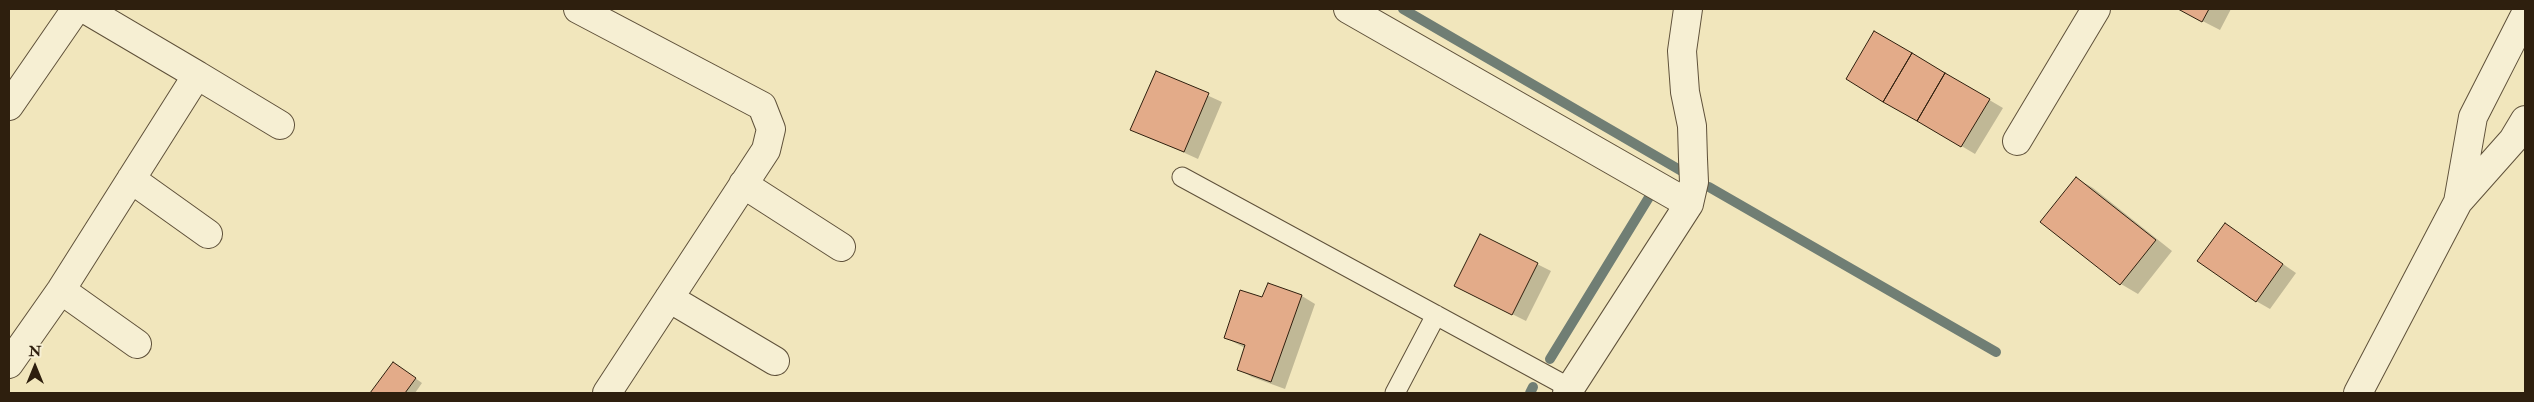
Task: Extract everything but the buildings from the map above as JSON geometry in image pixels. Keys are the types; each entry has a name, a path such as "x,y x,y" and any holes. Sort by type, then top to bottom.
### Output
{"street":[{"path":"9,106 76,9"},
{"path":"86,9 280,125"},
{"path":"578,9 762,106 771,129 766,150 607,393"},
{"path":"1348,9 1689,204"},
{"path":"1569,391 1689,204 1694,182 1692,126 1685,92 1682,50 1688,9"},
{"path":"2017,142 2096,9"},
{"path":"2458,202 2473,116 2525,15"},
{"path":"9,364 61,290 197,75"},
{"path":"2358,393 2458,202 2513,140 2525,120"},
{"path":"131,179 208,234"},
{"path":"743,184 840,248"},
{"path":"61,290 137,344"},
{"path":"669,298 775,361"}],"lane":[{"path":"1182,177 1436,315 1569,391"},
{"path":"1395,393 1436,315"}],"waterway":[{"path":"1403,9 1685,173"},
{"path":"1709,187 1996,352"},
{"path":"1550,359 1651,194"},
{"path":"1530,393 1533,387"}]}
